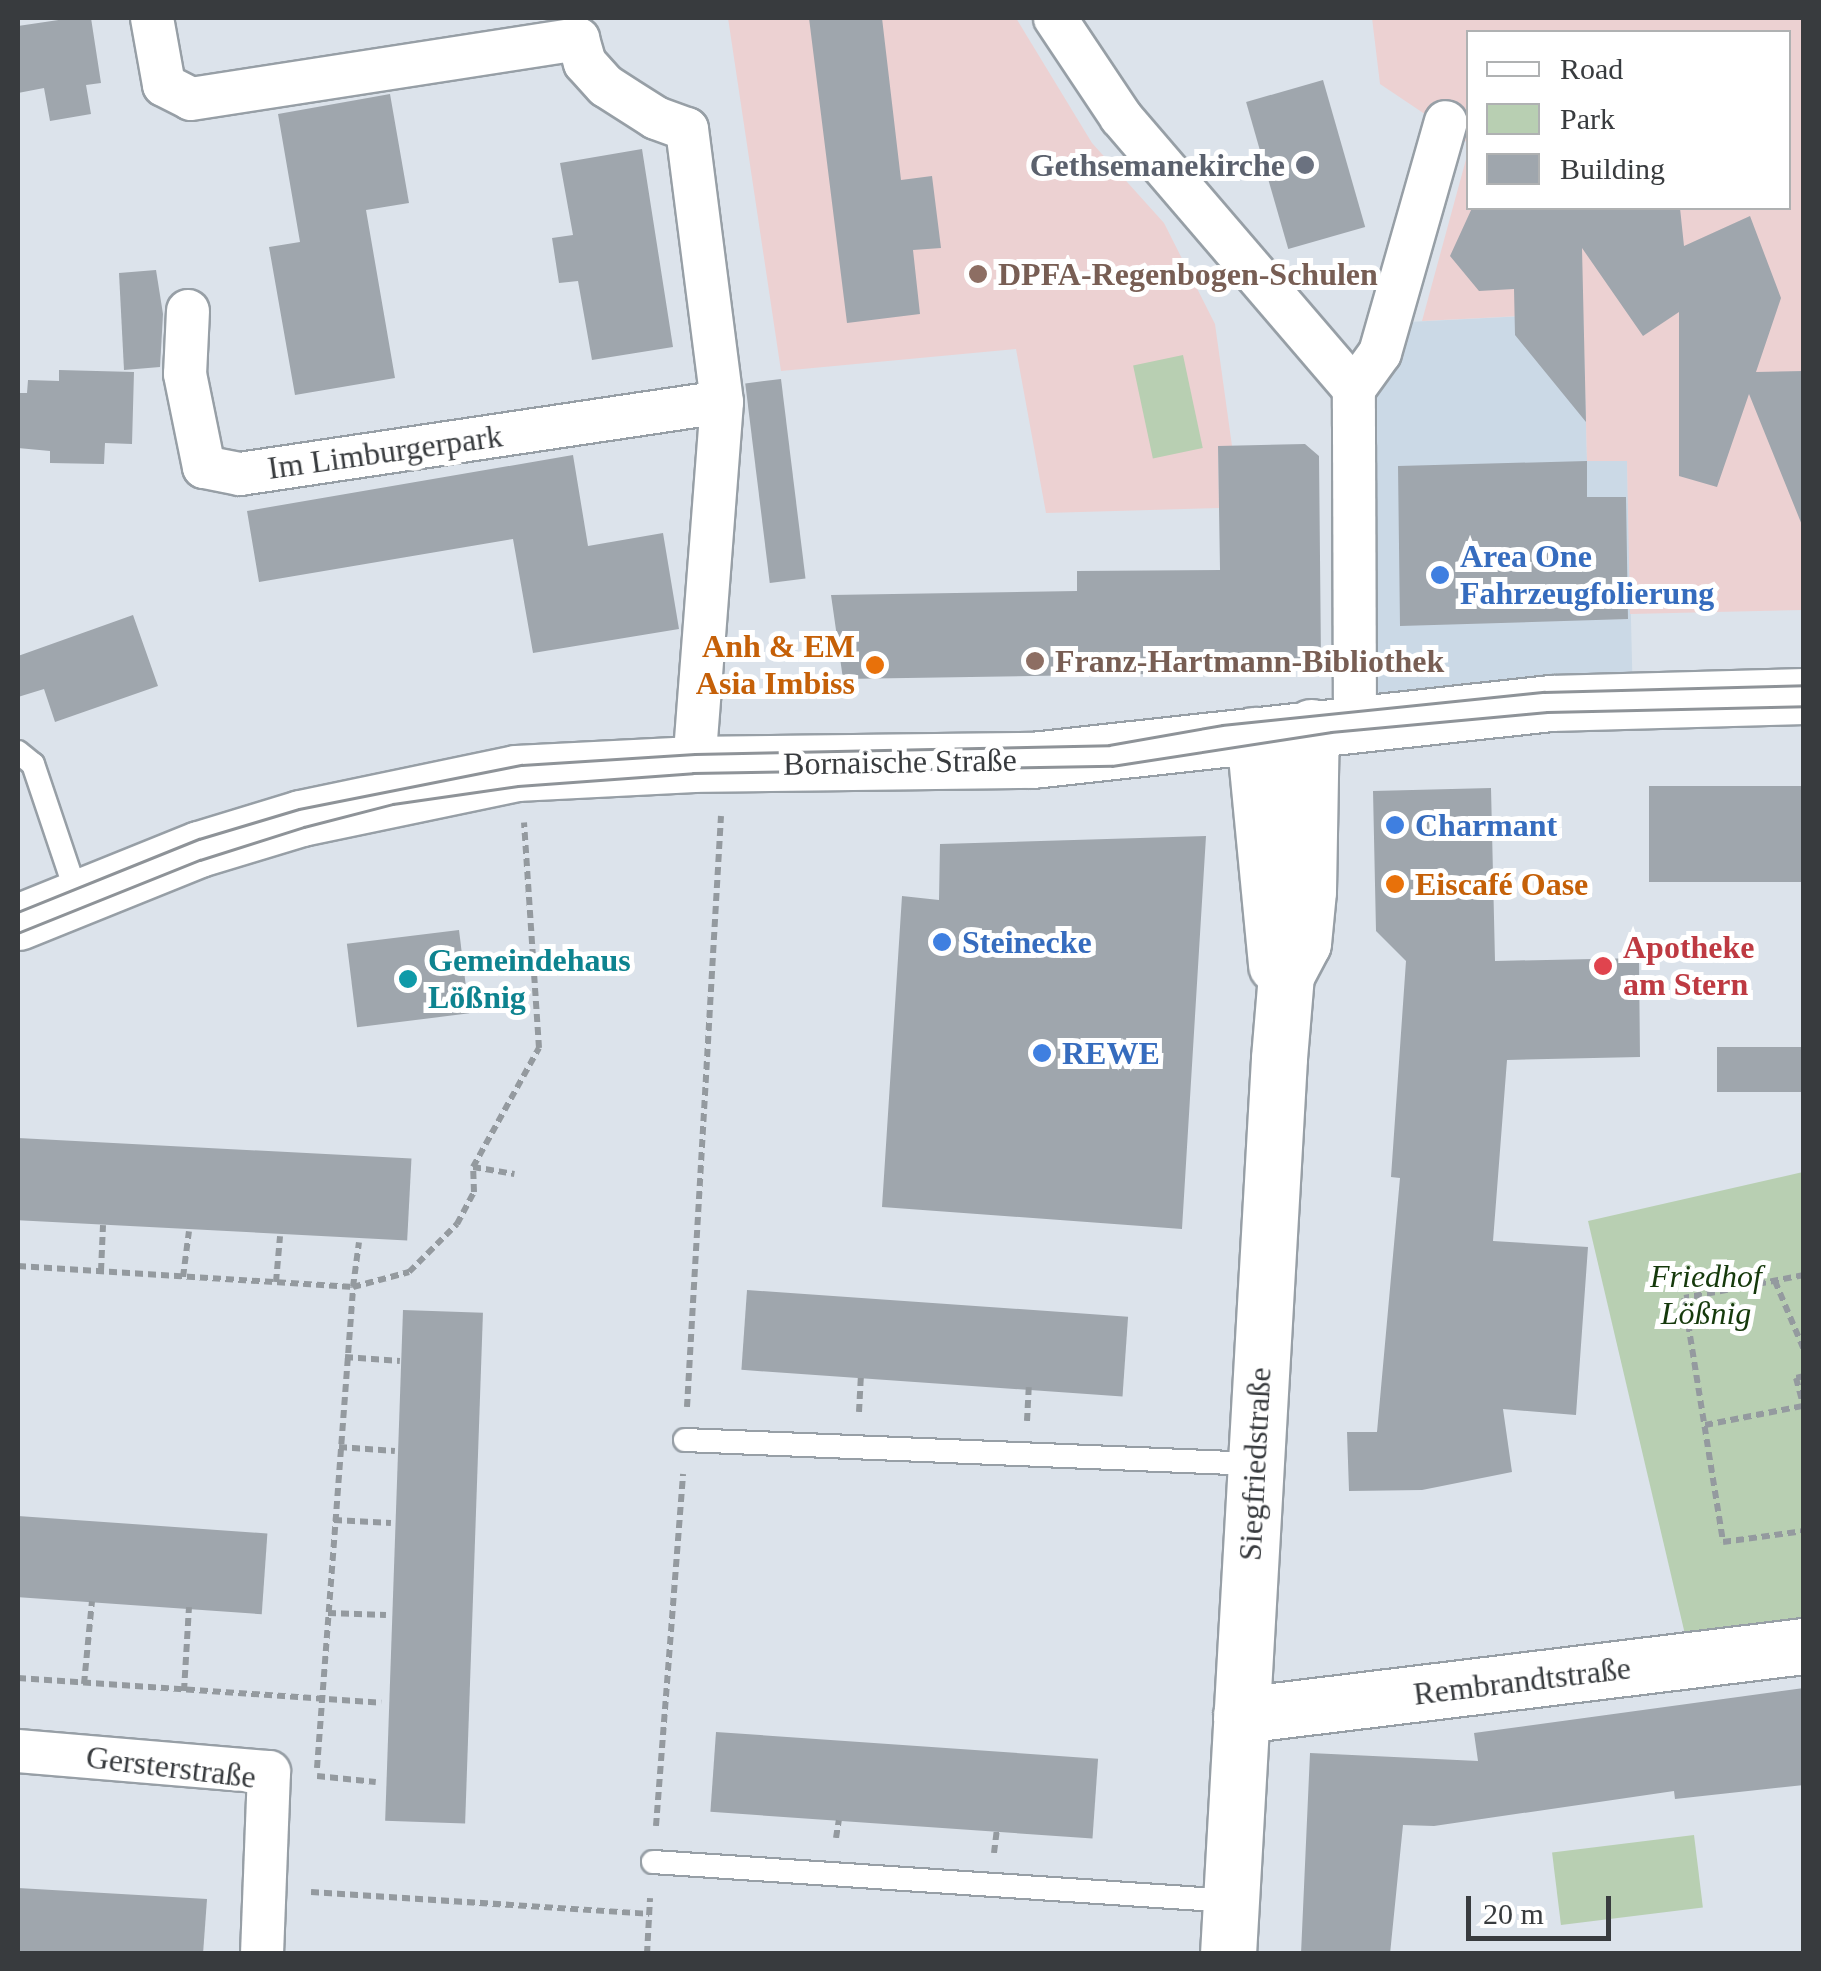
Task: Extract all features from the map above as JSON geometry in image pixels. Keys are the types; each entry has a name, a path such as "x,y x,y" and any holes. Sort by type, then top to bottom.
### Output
{"main road":[{"name":"Bornaische Straße","path":"18,922 301,818 516,773 709,764 1032,760 1551,703 1804,696"},
{"name":"Siegfriedstraße","path":"1286,975 1296,964 1305,926 1333,724"},
{"name":"Siegfriedstraße","path":"1230,1927 1286,975 1270,946 1254,735"},
{"name":"Rembrandtstraße","path":"1241,1716 1804,1646"}],"street":[{"path":"152,18 164,85 190,99 578,28 585,62 606,86 687,128 722,402 709,764"},
{"path":"1055,18 1122,118 1354,388"},
{"path":"1333,724 1354,388 1380,353 1446,122"},
{"name":"Im Limburgerpark","path":"188,311 185,374 204,467 240,474 722,402"},
{"name":"Gersterstraße","path":"18,1750 269,1772 262,1954"}],"lane":[{"path":"18,752 33,764 78,898"},
{"path":"686,1440 1256,1464"},
{"path":"653,1862 1230,1927"}],"path":[{"path":"647,1954 686,1440 709,764"},
{"path":"18,1266 353,1287 409,1272 457,1224 474,1192 472,1167 539,1048 516,773"},
{"path":"472,1167 514,1174"},
{"path":"101,1271 103,1225"},
{"path":"183,1276 189,1231"},
{"path":"276,1282 280,1236"},
{"path":"317,1776 345,1357 359,1242"},
{"path":"1804,1275 1684,1298 1724,1542 1804,1531"},
{"path":"1775,1281 1804,1350"},
{"path":"345,1357 400,1361"},
{"path":"1705,1425 1803,1407 1796,1378 1804,1376"},
{"path":"339,1446 395,1451"},
{"path":"334,1520 391,1523"},
{"path":"84,1684 92,1601"},
{"path":"184,1691 189,1607"},
{"path":"328,1613 386,1614"},
{"path":"18,1678 381,1703"},
{"path":"269,1772 376,1782"},
{"path":"265,1889 649,1914"}],"shaded area":[{"name":"DPFA-Regenbogen-Schulen","path":"728,18 1016,18 1092,143 1164,223 1215,324 1232,446 1218,446 1219,508 1046,513 1016,349 781,371"},
{"path":"1372,18 1803,18 1803,610 1630,614 1627,461 1587,461 1583,313 1422,321 1466,159 1466,210 1791,210 1791,30 1466,30 1466,142 1380,84"},
{"path":"1583,313 1587,460 1627,460 1633,701 1355,721 1354,389 1389,323"}],"green space":[{"path":"1183,355 1203,448 1153,459 1133,366"},
{"name":"Friedhof Lößnig","path":"1803,1172 1803,1646 1691,1660 1588,1221"},
{"path":"1694,1835 1703,1907 1561,1925 1552,1852"}],"building":[{"path":"91,18 101,83 86,85 91,114 50,121 44,88 18,93 18,26"},
{"path":"809,18 882,18 901,180 932,176 941,248 913,250 920,314 847,323"},
{"name":"Gethsemanekirche","path":"1323,80 1365,227 1288,249 1246,102"},
{"path":"390,94 409,203 366,210 395,378 295,395 269,247 300,242 278,114"},
{"path":"642,149 673,347 592,360 578,281 559,283 552,238 573,235 560,163"},
{"path":"1471,210 1680,210 1684,246 1750,216 1781,298 1756,372 1804,371 1804,530 1749,394 1717,487 1679,476 1679,312 1643,336 1582,248 1586,422 1515,335 1514,289 1479,291 1450,256"},
{"path":"156,270 163,314 160,367 124,370 119,273"},
{"path":"59,370 134,372 132,444 105,443 104,464 50,463 50,451 18,448 18,393 27,393 28,380 59,381"},
{"path":"781,379 805,579 770,583 745,383"},
{"path":"1305,444 1319,456 1321,659 1152,663 1153,674 843,679 831,595 1077,591 1077,571 1220,570 1218,446"},
{"path":"573,455 588,546 663,533 679,629 533,653 513,539 259,582 247,511"},
{"path":"1587,461 1587,497 1626,497 1628,619 1400,626 1398,466"},
{"path":"133,615 158,686 55,722 44,689 18,697 18,656"},
{"path":"1649,786 1804,786 1804,882 1649,882"},
{"path":"1491,788 1495,961 1639,958 1640,1057 1507,1060 1493,1241 1588,1247 1576,1415 1503,1409 1512,1472 1422,1490 1349,1491 1347,1432 1377,1432 1400,1178 1391,1177 1406,961 1376,931 1373,791"},
{"name":"REWE","path":"1206,836 1182,1229 882,1207 902,896 939,900 940,844"},
{"name":"Gemeindehaus Lößnig","path":"459,930 469,1013 357,1027 347,944"},
{"path":"1717,1047 1804,1047 1804,1092 1717,1092"},
{"path":"18,1138 411,1159 407,1241 18,1220"},
{"path":"747,1290 1128,1317 1122,1396 741,1370"},
{"path":"403,1310 483,1313 465,1823 385,1821"},
{"path":"18,1516 267,1533 262,1614 18,1597"},
{"path":"1804,1688 1804,1785 1675,1799 1674,1791 1434,1826 1403,1825 1390,1954 1301,1954 1310,1753 1478,1761 1474,1733"},
{"path":"716,1732 1098,1759 1092,1839 710,1812"},
{"path":"18,1888 207,1899 203,1954 18,1954"}],"tram line":[{"path":"18,912 199,839 299,809 522,765 695,754 1109,745 1222,725 1544,692 1804,685"},
{"path":"18,933 200,860 304,827 393,804 518,786 693,773 1112,766 1331,732 1547,712 1804,706"}],"place":[{"name":"Gethsemanekirche","path":"1305,165"},
{"name":"DPFA-Regenbogen-Schulen","path":"978,274"},
{"name":"Area One Fahrzeugfolierung","path":"1440,575"},
{"name":"Franz-Hartmann-Bibliothek","path":"1035,661"},
{"name":"Anh & EM Asia Imbiss","path":"875,665"},
{"name":"Charmant","path":"1395,825"},
{"name":"Eiscafé Oase","path":"1395,884"},
{"name":"Steinecke","path":"942,942"},
{"name":"Apotheke am Stern","path":"1603,966"},
{"name":"Gemeindehaus Lößnig","path":"408,979"},
{"name":"REWE","path":"1042,1053"}]}
